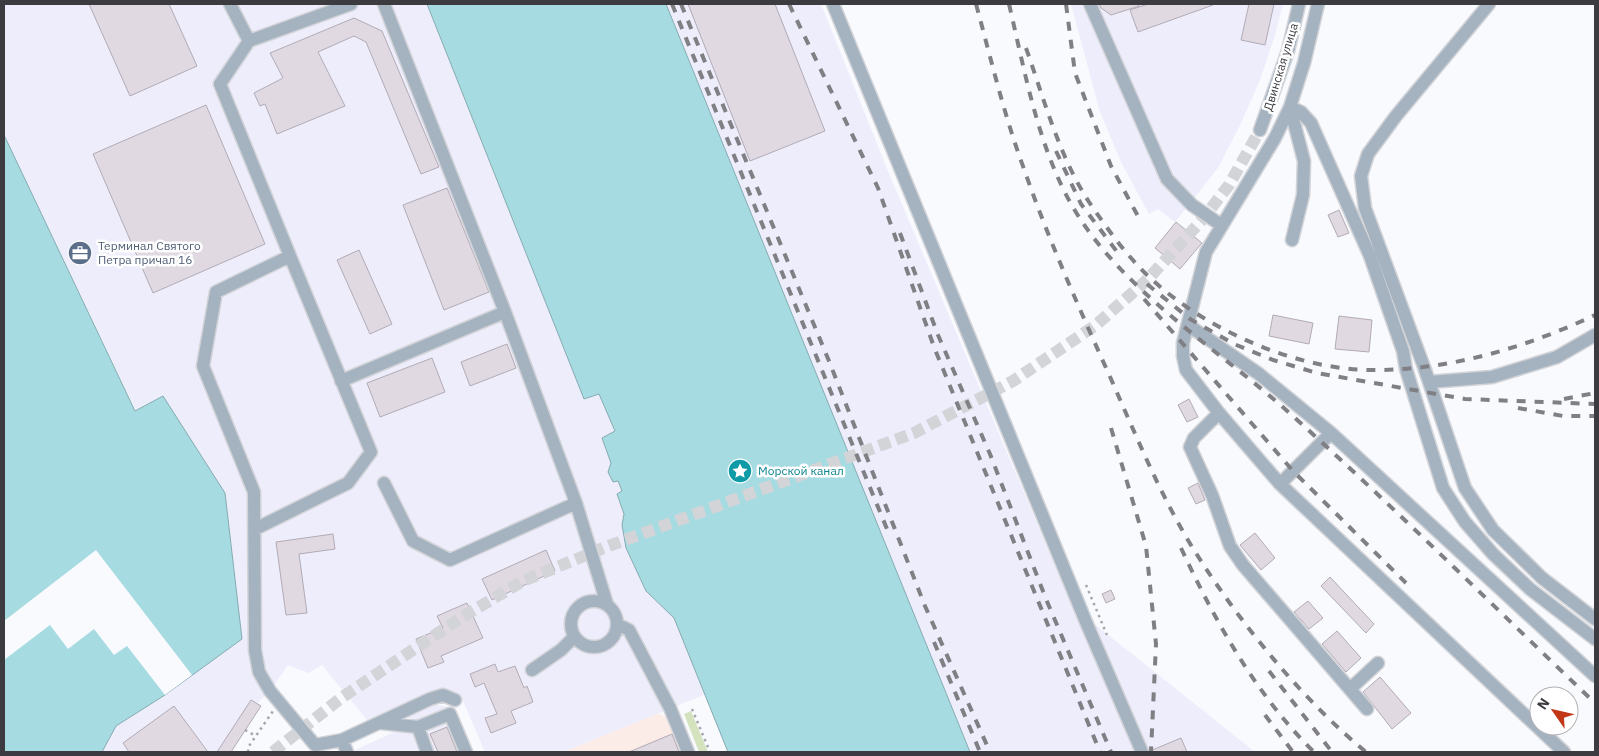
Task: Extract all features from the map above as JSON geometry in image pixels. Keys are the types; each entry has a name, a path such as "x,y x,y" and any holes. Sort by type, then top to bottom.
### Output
{"street":[{"path":"230,4 249,41"},
{"path":"255,529 348,483 371,452 220,84 249,41 351,4"},
{"path":"384,4 505,312 576,503 607,604"},
{"path":"833,4 1086,622 1142,752"},
{"path":"1090,4 1167,179 1192,205 1220,225"},
{"name":"Двинская улица","path":"1260,130 1281,74 1299,4"},
{"path":"1318,4 1304,63 1290,107 1275,138 1220,225 1206,252 1183,343 1186,370 1219,413 1280,484 1564,752"},
{"path":"1489,4 1396,116 1368,154 1361,176 1365,208 1429,382 1465,488 1493,530 1542,578 1595,619"},
{"path":"1290,107 1304,161 1303,195 1292,240"},
{"path":"1290,107 1301,112 1311,123 1370,256 1403,351 1406,369 1443,488 1465,522 1493,554 1530,589 1595,639"},
{"path":"290,256 216,292 203,366 254,492 256,650 259,672 310,749 342,740 378,722 437,697 443,695 455,700"},
{"path":"341,381 505,312"},
{"path":"1188,325 1259,374 1330,433 1595,676"},
{"path":"1429,382 1492,377 1557,357 1595,335"},
{"path":"1219,413 1194,438 1190,447 1212,495 1230,546 1243,565 1367,709"},
{"path":"1280,484 1330,433"},
{"path":"384,483 413,540 450,560 576,503"},
{"path":"598,600 607,604 613,610 617,624 614,637 598,647 589,647 581,643 574,637 571,619 574,611 580,604 589,601 598,600"},
{"path":"617,624 629,630 670,708 688,752"},
{"path":"532,670 561,650 574,637"},
{"path":"1350,689 1378,663"},
{"path":"378,722 418,727 450,714 466,752"},
{"path":"418,727 427,752"},
{"path":"342,740 346,752"}],"path":[{"path":"248,752 256,736 279,702"},
{"path":"692,708 710,752"},
{"path":"245,730 256,736"}],"shaded area":[{"path":"4,4 427,4 584,399 599,394 615,432 602,438 622,492 617,494 624,514 622,525 626,548 646,591 674,617 706,694 563,752 485,752 461,696 446,688 367,720 322,665 308,673 288,665 270,691 257,703 261,706 231,752 102,752 115,726 165,695 192,675 136,411 4,135"},
{"path":"666,4 821,4 890,176 1072,606 1255,752 970,752"},
{"path":"1071,4 1283,4 1260,80 1242,121 1218,168 1175,222 1158,209 1149,214 1122,164 1100,112"},
{"path":"434,705 452,707 471,752 356,752 355,750 401,729 401,717"},
{"path":"659,713 667,718 680,752 563,752"}],"green space":[{"path":"691,711 708,752 699,752 684,714"}],"water":[{"name":"Морской канал","path":"427,4 666,4 970,752 728,752 674,618 646,591 626,548 622,525 624,514 617,494 622,491 618,481 613,482 608,472 611,463 602,438 615,431 599,394 584,399"},
{"path":"4,135 135,411 163,396 225,493 242,639 165,695 116,726 102,752 4,752"}],"pier":[{"path":"96,550 192,675 165,695 127,646 114,655 94,629 68,649 50,625 4,660 4,621"}],"building":[{"path":"89,4 169,4 197,66 130,96"},
{"path":"688,4 775,4 825,131 750,161"},
{"path":"1099,4 1139,4 1139,6 1111,15 1101,8"},
{"path":"1148,4 1213,5 1138,32 1130,10"},
{"path":"1249,4 1274,4 1265,45 1241,40"},
{"path":"354,18 382,31 439,167 421,174 366,42 354,36 318,52 345,106 277,134 265,104 260,106 254,93 283,78 270,53"},
{"path":"206,105 265,244 153,293 93,154"},
{"path":"447,188 489,292 444,310 403,205"},
{"path":"1339,210 1349,233 1338,237 1328,215"},
{"path":"1176,222 1202,243 1180,269 1155,248"},
{"path":"359,250 392,324 370,334 337,260"},
{"path":"1273,315 1313,323 1309,344 1269,336"},
{"path":"1339,316 1372,320 1369,352 1335,349"},
{"path":"507,344 516,368 470,386 461,362"},
{"path":"432,358 445,392 380,417 367,383"},
{"path":"1189,399 1198,417 1187,422 1178,405"},
{"path":"1198,483 1205,500 1196,504 1188,488"},
{"path":"1255,533 1275,558 1261,570 1240,545"},
{"path":"333,534 335,549 299,554 307,613 286,615 276,542"},
{"path":"546,550 555,571 492,600 482,579"},
{"path":"1330,577 1374,624 1366,633 1321,586"},
{"path":"1111,590 1115,599 1106,603 1102,594"},
{"path":"1308,601 1323,618 1309,629 1294,612"},
{"path":"467,603 483,638 441,656 444,662 428,668 416,639 443,628 437,616"},
{"path":"1337,631 1361,658 1346,672 1322,644"},
{"path":"495,664 498,672 515,666 524,688 527,686 533,702 511,711 516,723 491,733 485,718 497,714 484,683 475,687 470,674"},
{"path":"1380,677 1411,713 1392,729 1363,692"},
{"path":"251,700 261,706 231,752 217,752"},
{"path":"174,706 208,752 129,752 123,743"},
{"path":"447,727 457,752 438,752 430,734"},
{"path":"672,734 679,752 629,752"},
{"path":"1181,738 1187,752 1150,752 1150,751"}],"tunnel":[{"path":"273,752 341,698 462,617 523,581 606,547 914,433 1013,381 1096,325 1148,279 1202,220 1229,185 1260,130"}],"railway":[{"path":"672,4 887,529"},
{"path":"681,4 829,361 925,606 990,752"},
{"path":"789,4 878,188 934,347 1100,752"},
{"path":"976,4 1010,128 1044,222 1065,275 1142,450 1165,497 1203,564 1257,639 1321,711 1366,752"},
{"path":"1009,4 1027,83 1051,161 1074,209 1094,238 1144,292 1258,386 1325,445 1595,703"},
{"path":"1066,4 1075,73 1111,166 1140,220"},
{"path":"1026,48 1053,127 1069,166 1089,202 1116,239 1145,273 1167,293 1192,311 1249,341 1279,353 1340,368 1399,369 1457,362 1485,355 1541,338 1595,315"},
{"path":"1056,151 1081,204 1121,257"},
{"path":"900,233 938,335 990,454 1046,599 1111,752"},
{"path":"1147,284 1190,319 1234,344 1273,360 1317,373 1465,399 1595,404"},
{"path":"1144,299 1293,471 1406,583"},
{"path":"1564,399 1595,393"},
{"path":"1518,408 1563,416 1595,416"},
{"path":"1111,428 1146,546 1156,644 1151,752"},
{"path":"1181,548 1208,603 1238,656 1255,682 1293,730 1314,752"},
{"path":"934,642 980,752"},
{"path":"1269,671 1332,752"},
{"path":"1265,715 1293,752"}],"place":[{"name":"Терминал Святого Петра причал 16","path":"80,253"},
{"name":"Морской канал","path":"740,471"}]}
